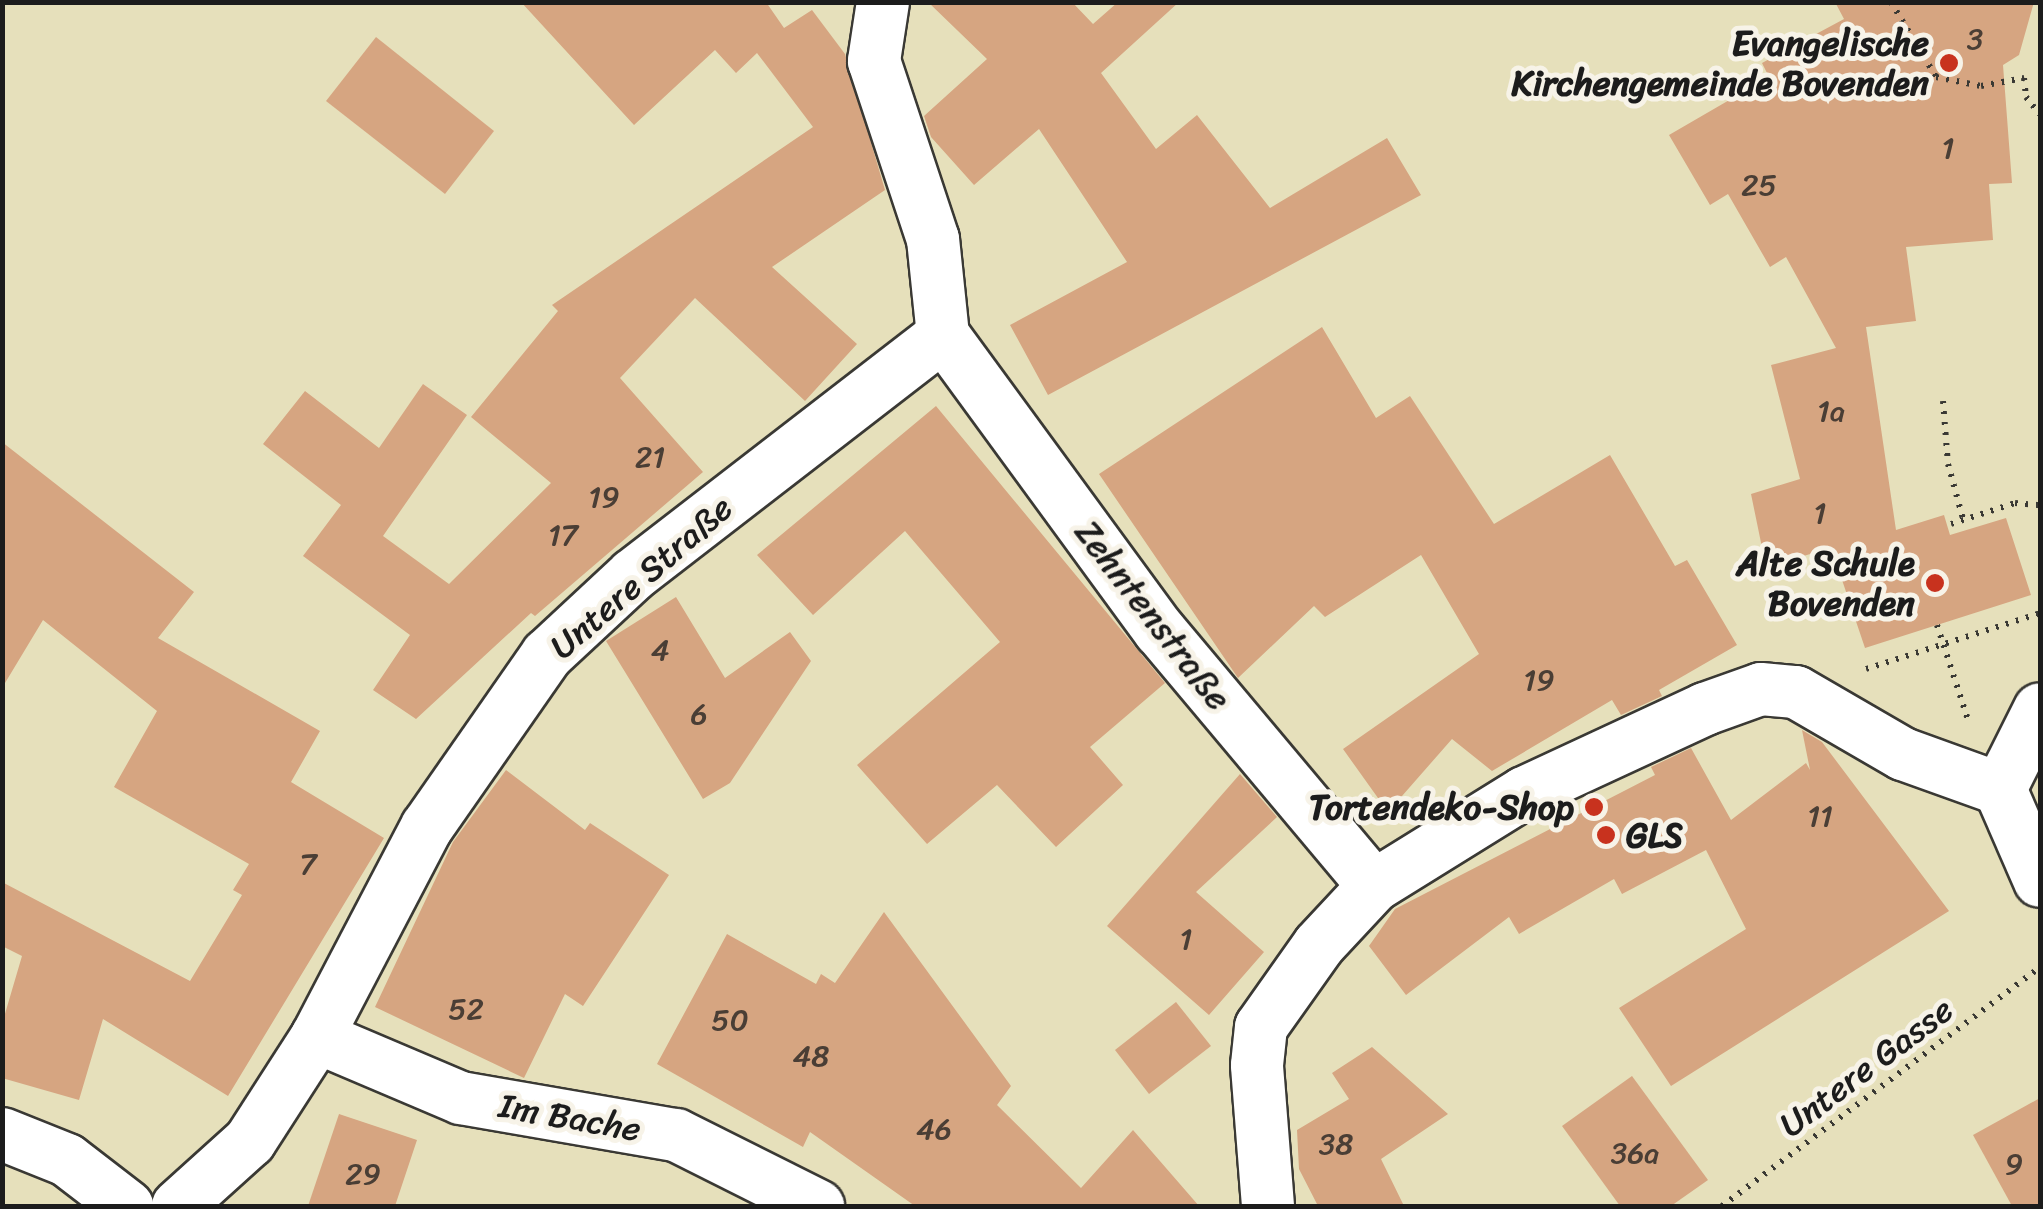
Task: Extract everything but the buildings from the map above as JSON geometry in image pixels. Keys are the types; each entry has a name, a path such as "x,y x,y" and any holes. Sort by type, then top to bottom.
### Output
{"street":[{"path":"883,2 874,61 933,239 943,336"},
{"name":"Zehntenstraße","path":"943,336 1160,630 1374,886"},
{"name":"Untere Straße","path":"178,1206 250,1141 317,1037 426,827 547,656 633,575 943,336"},
{"path":"1268,1206 1257,1064 1261,1026 1279,996 1374,886 1524,793 1705,709 1761,689 1796,692 1903,754 2000,790 2040,881"},
{"path":"2000,790 2040,709"},
{"name":"Im Bache","path":"317,1037 461,1098 676,1135 818,1206"},
{"path":"2,1134 67,1160 127,1206"}],"path":[{"path":"1892,2 1936,77 1981,86 2024,78 2026,96 2040,114"},
{"path":"1943,400 1948,464 1963,520"},
{"path":"1951,524 2015,504 2040,505"},
{"path":"1796,692 2040,613"},
{"path":"1937,625 2000,790"},
{"name":"Untere Gasse","path":"1722,1206 2040,966"}],"place":[{"name":"Evangelische Kirchengemeinde Bovenden","path":"1949,63"},
{"name":"Alte Schule Bovenden","path":"1935,583"},
{"name":"Tortendeko-Shop","path":"1594,807"},
{"name":"GLS","path":"1606,835"}]}
